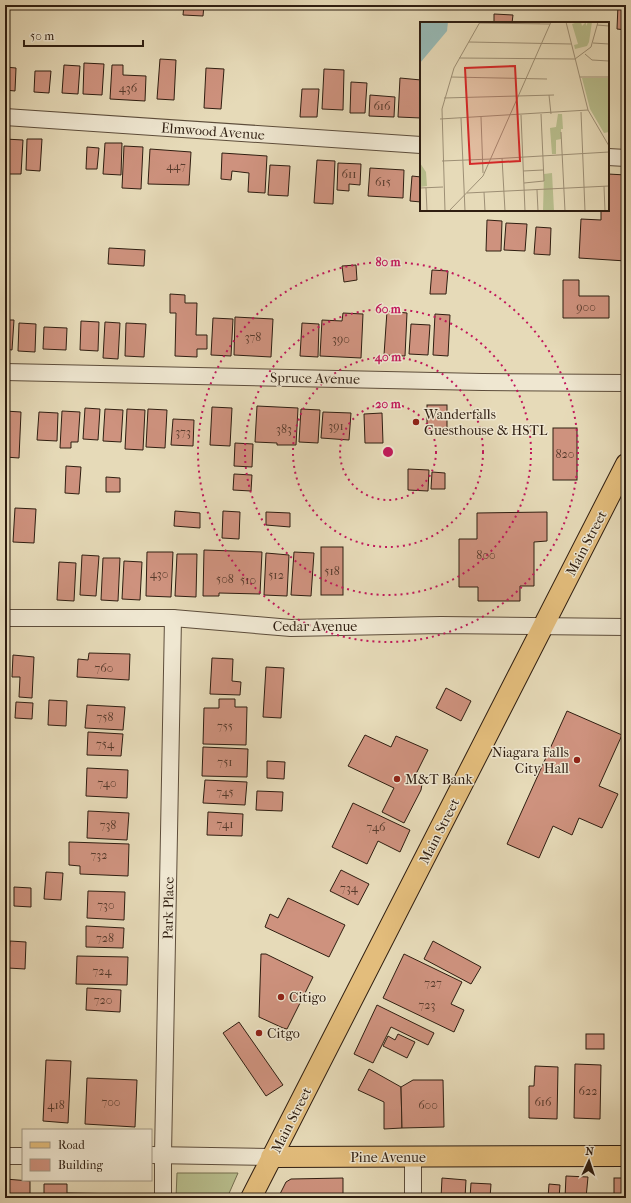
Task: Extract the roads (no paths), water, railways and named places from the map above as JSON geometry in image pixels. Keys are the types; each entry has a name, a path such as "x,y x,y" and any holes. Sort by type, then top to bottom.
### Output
{"main road":[{"name":"Main Street","path":"251,1198 626,464"},
{"name":"Pine Avenue","path":"271,1157 626,1156"}],"street":[{"name":"Elmwood Avenue","path":"5,117 420,144"},
{"path":"609,157 626,158"},
{"name":"Spruce Avenue","path":"5,372 482,382 626,383"},
{"name":"Cedar Avenue","path":"5,618 173,618 291,628 420,625 626,627"},
{"name":"Park Place","path":"163,1198 157,1155 173,618"},
{"name":"Pine Avenue","path":"157,1155 271,1157"},
{"path":"5,1156 22,1156"},
{"path":"413,1157 413,1198"}],"place":[{"name":"Wanderfalls Guesthouse & HSTL","path":"416,422"},
{"name":"Niagara Falls City Hall","path":"577,760"},
{"name":"M&T Bank","path":"397,779"},
{"name":"Citigo","path":"281,997"},
{"name":"Citgo","path":"259,1033"}]}
